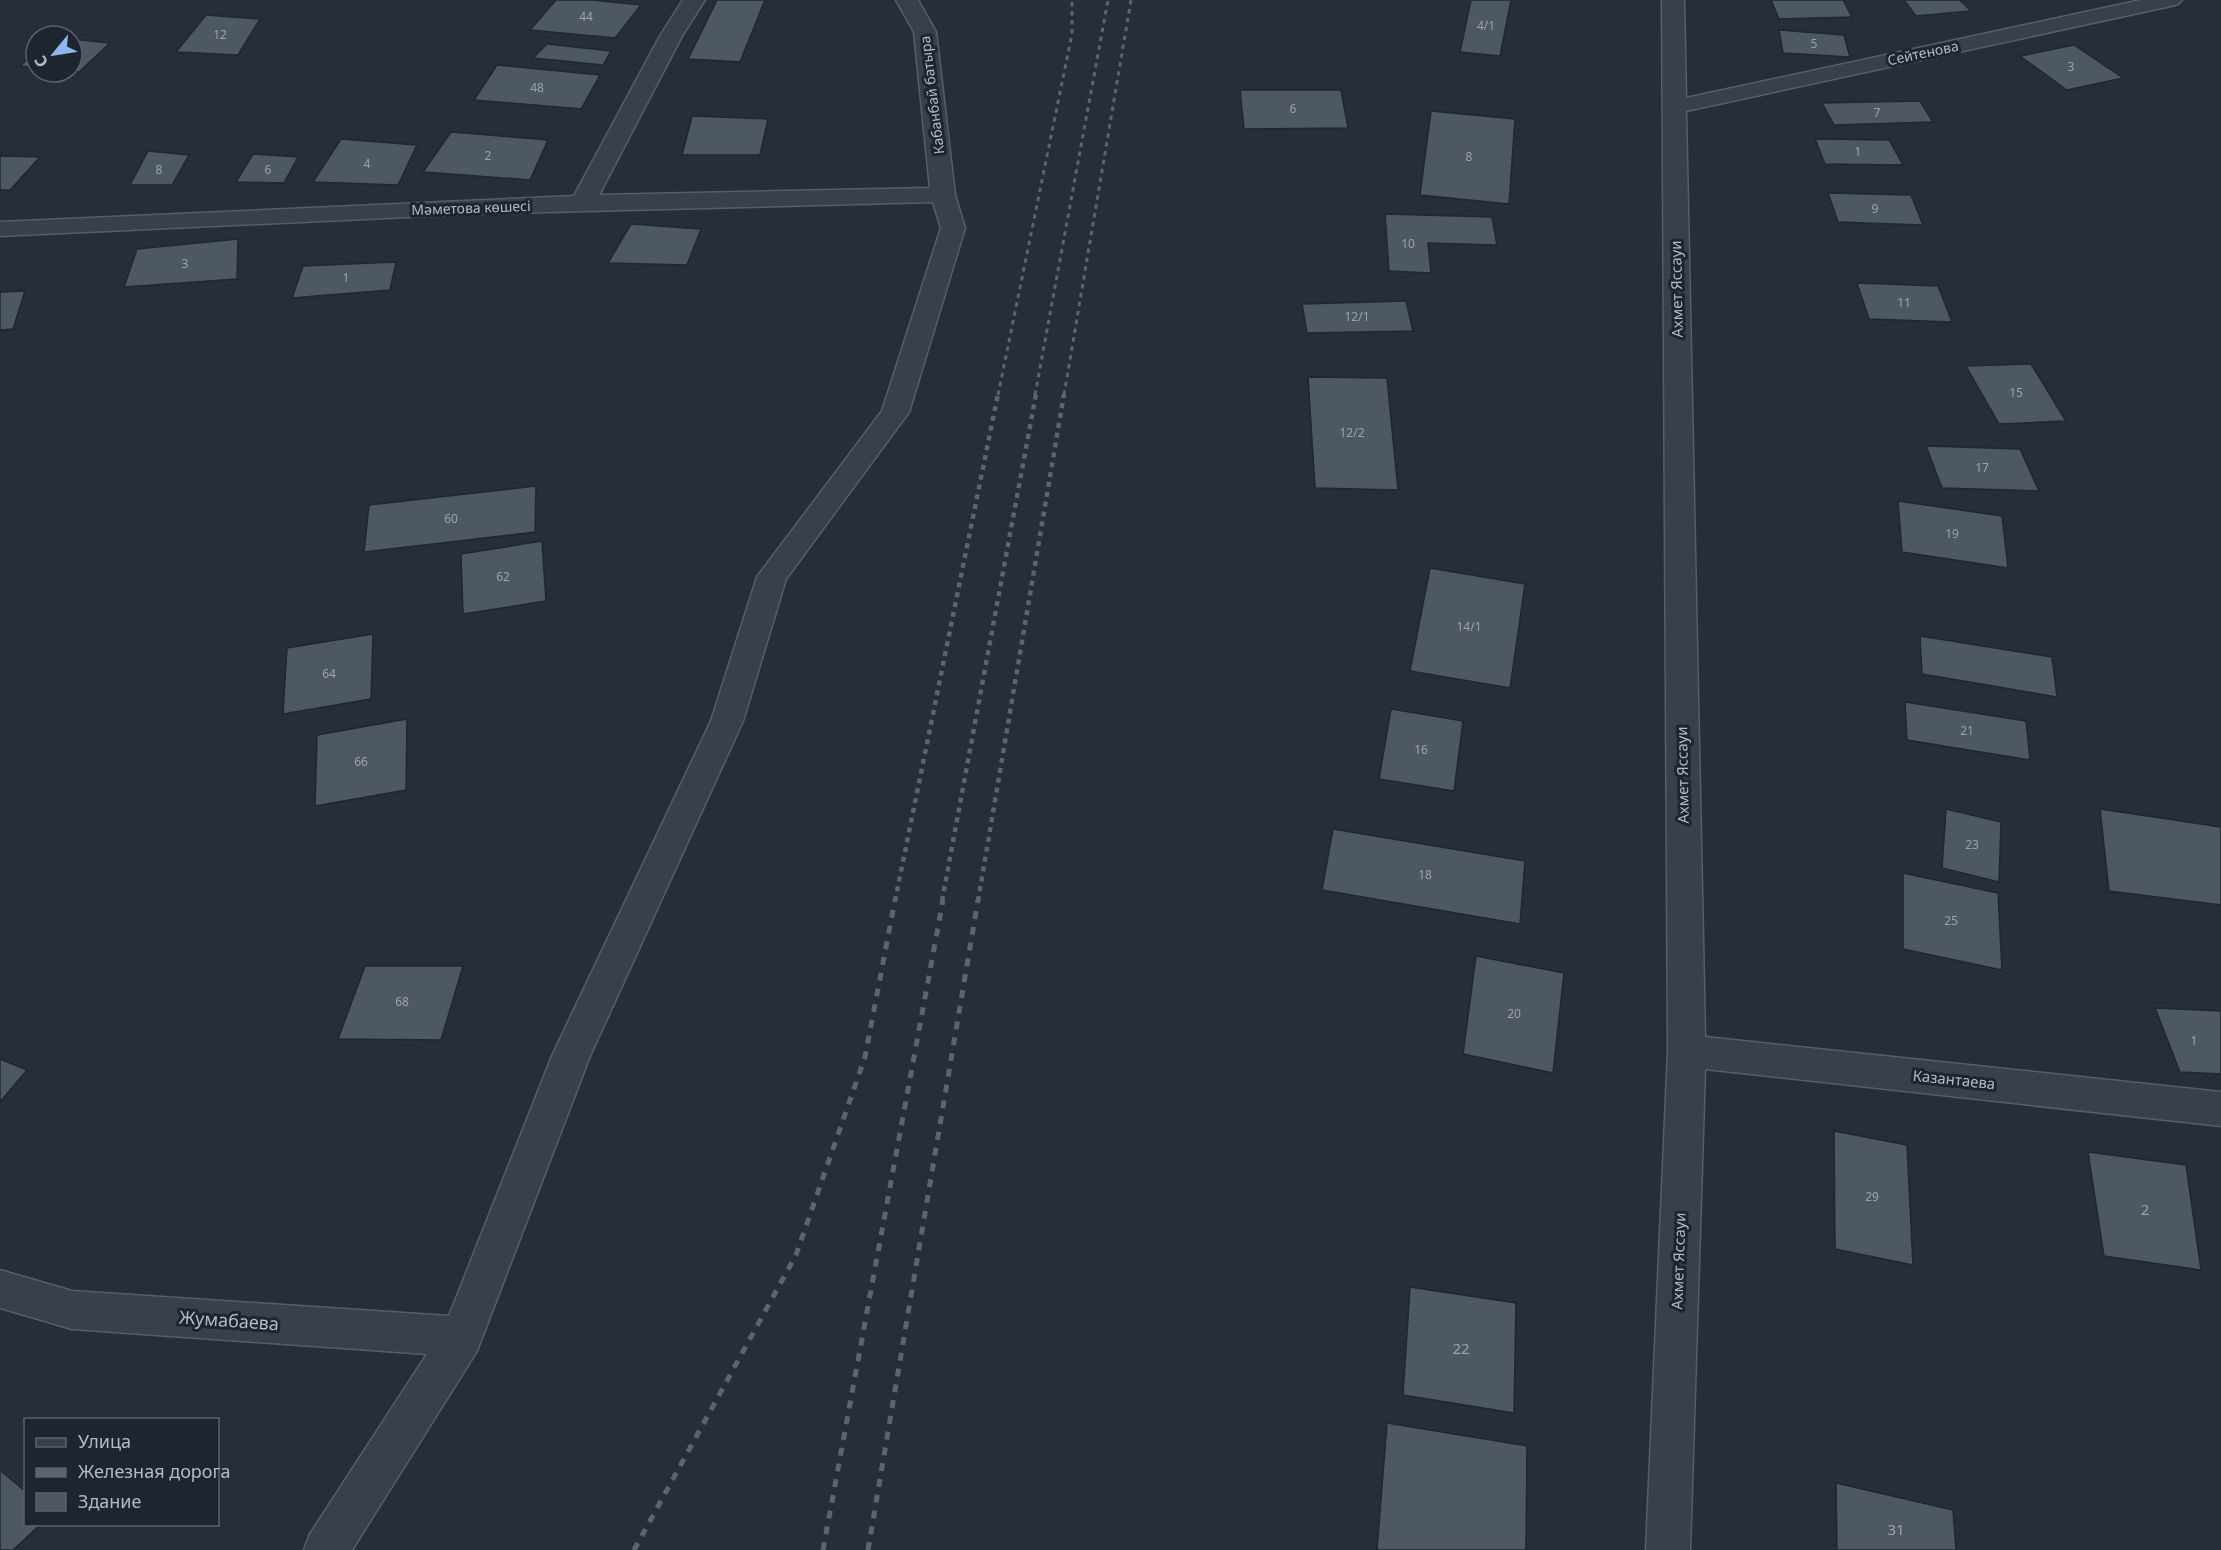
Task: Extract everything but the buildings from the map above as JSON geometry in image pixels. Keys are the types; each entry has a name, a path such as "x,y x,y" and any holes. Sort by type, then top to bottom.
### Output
{"street":[{"path":"582,204 670,36 694,0"},
{"name":"Кабанбай батыра","path":"326,1550 462,1337 571,1056 727,721 772,577 895,412 953,228 943,195 925,32 907,0"},
{"name":"Ахмет Яссауи","path":"1668,1550 1687,1051 1673,0"},
{"name":"Сейтенова","path":"1674,107 2171,0"},
{"name":"Мәметова көшесі","path":"0,229 263,214 943,195"},
{"name":"Казантаева","path":"1687,1051 2221,1109"},
{"name":"Жумабаева","path":"0,1289 72,1310 462,1337"}],"railway":[{"path":"998,395 1072,34 1072,0"},
{"path":"1035,395 1108,0"},
{"path":"1064,395 1131,0"},
{"path":"895,901 998,394"},
{"path":"942,901 1036,394"},
{"path":"978,901 1064,394"},
{"path":"634,1550 796,1255 865,1057 895,900"},
{"path":"823,1550 943,900"},
{"path":"868,1550 978,900"}]}
